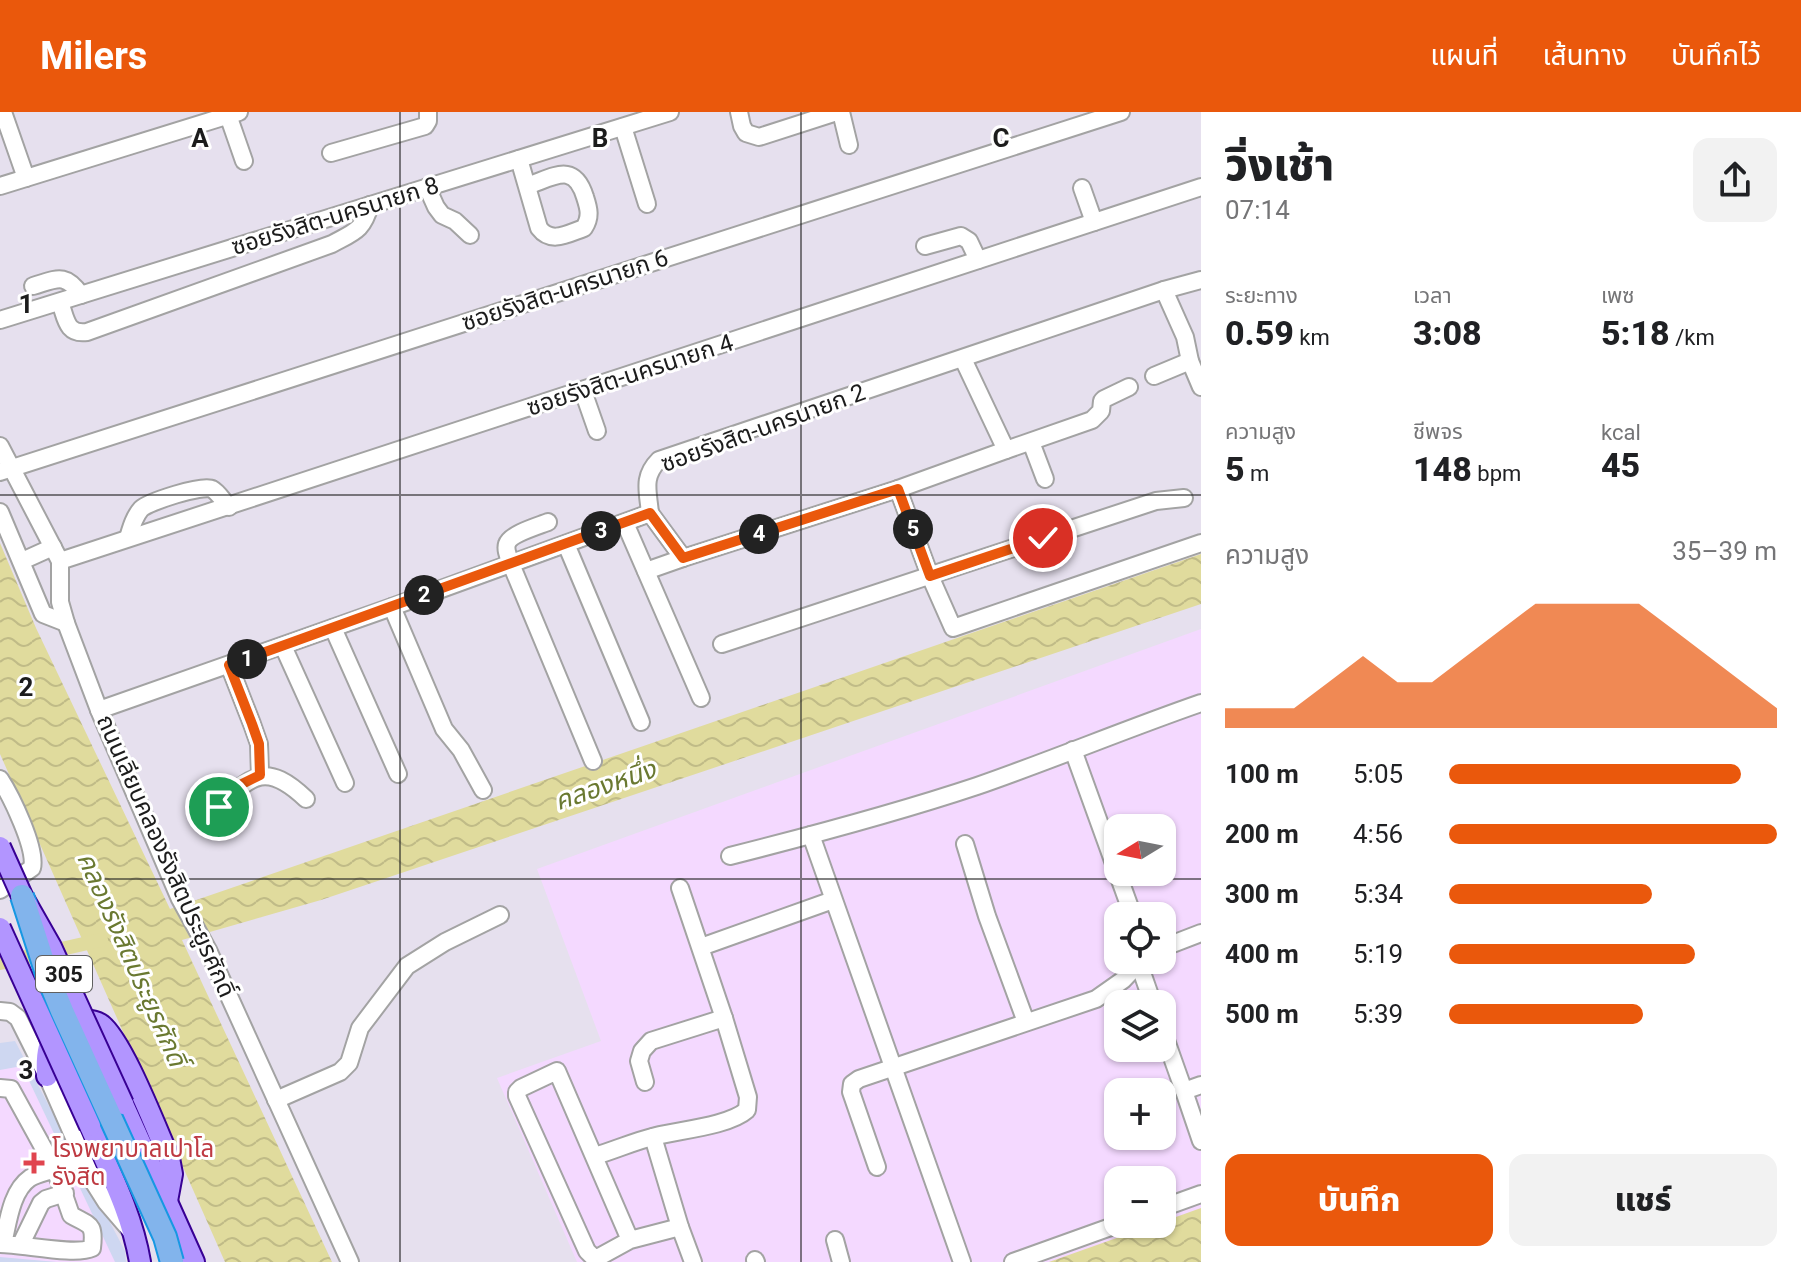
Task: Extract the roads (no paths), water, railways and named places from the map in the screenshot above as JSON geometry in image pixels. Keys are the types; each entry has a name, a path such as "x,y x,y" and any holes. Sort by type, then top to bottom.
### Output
{"highway":[{"path":"11,893 165,1237 172,1262"}],"main road":[{"name":"305","path":"0,847 11,893 51,947 192,1262"},
{"name":"305","path":"0,928 115,1182 136,1238"},
{"path":"47,1076 49,1043 64,1027 84,1020 104,1026 121,1052 169,1158 172,1174 167,1201"},
{"path":"136,1238 140,1261"}],"street":[{"path":"3,112 26,178"},
{"path":"331,153 425,126 428,112"},
{"name":"ซอยรังสิต-นครนายก 8","path":"0,320 670,112"},
{"path":"739,112 746,133 759,137 839,112 849,145"},
{"name":"ซอยรังสิต-นครนายก 6","path":"5,470 1121,112"},
{"path":"0,186 234,114 244,161"},
{"path":"623,127 647,204"},
{"path":"519,159 539,228 545,236 553,238 584,228 590,213 581,183 573,175 565,174 527,186"},
{"path":"427,187 442,215 455,221 470,235"},
{"name":"ซอยรังสิต-นครนายก 4","path":"22,561 128,538 229,507 1201,187"},
{"path":"1082,188 1094,222"},
{"path":"60,302 73,331 87,332 332,244 363,225 370,205"},
{"path":"925,246 961,236 969,241 978,260"},
{"path":"33,286 60,278 74,285 81,295"},
{"name":"ซอยรังสิต-นครนายก 2","path":"650,513 647,481 650,469 659,460 1201,280"},
{"path":"1164,290 1185,337 1190,361 1201,387"},
{"path":"963,359 1006,450"},
{"path":"1154,376 1190,361"},
{"path":"646,571 898,489 1092,420 1101,411 1104,399 1129,387"},
{"path":"583,391 597,431"},
{"path":"1031,442 1045,479"},
{"name":"ถนนเลียบคลองรังสิตประยูรศักดิ์","path":"0,446 5,470 56,554 60,602 66,623 99,710 180,899 208,950 350,1262"},
{"path":"128,538 143,506 191,490 203,487 212,489 229,507"},
{"path":"898,489 930,576 951,626 955,628 1201,543"},
{"path":"722,644 1156,501 1184,498"},
{"path":"0,512 43,614 66,623"},
{"path":"99,710 650,513 683,558"},
{"path":"548,522 512,537 507,543 511,564 593,761"},
{"path":"625,523 701,698"},
{"path":"566,544 641,722"},
{"path":"392,607 444,729 461,750 483,790"},
{"path":"333,628 398,774"},
{"path":"283,646 345,783"},
{"path":"229,665 259,744 260,775"},
{"path":"730,856 978,785 1201,703"},
{"path":"1073,750 1128,902"},
{"path":"219,807 242,784 260,775 292,786 306,799"},
{"path":"0,779 16,809 34,862 11,893"},
{"path":"811,835 962,1262"},
{"path":"965,844 987,916 1026,1022"},
{"path":"595,1156 653,1137 740,1116 747,1110 748,1097 680,888"},
{"path":"701,947 833,900"},
{"path":"276,1100 340,1072 349,1063 360,1028 407,966 445,942 500,915"},
{"path":"1176,943 1201,933"},
{"path":"877,1167 851,1092 852,1084 859,1079 1096,999 1129,974"},
{"path":"0,1011 10,1012 18,1018 94,1183 136,1238"},
{"path":"645,1082 639,1061 642,1051 651,1041 724,1018"},
{"path":"1174,1062 1201,1141"},
{"path":"630,1240 557,1071 521,1088 517,1096 587,1251 593,1257 599,1257 630,1240 680,1227"},
{"path":"1184,1091 1201,1085"},
{"path":"0,1088 11,1089 55,1169 71,1215 88,1223 94,1234 92,1248 81,1252 1,1244 21,1186 32,1177 55,1169 83,1158"},
{"path":"653,1137 693,1262"},
{"path":"21,1244 41,1203 65,1193"},
{"path":"1176,1203 1201,1194"},
{"path":"1013,1262 1104,1229"},
{"path":"835,1240 841,1262"}],"water":[{"name":"คลองรังสิตประยูรศักดิ์","path":"0,543 36,628 170,909 1201,554 1201,604 321,900 182,940 332,1262 225,1262 0,754"},
{"path":"1201,1208 1201,1262 1049,1262 1117,1238 1176,1238 1176,1217"}],"waterway":[{"name":"คลองหนึ่ง","path":"0,963 101,940"}],"place":[{"name":"โรงพยาบาลเปาโล รังสิต","path":"34,1163"}]}
